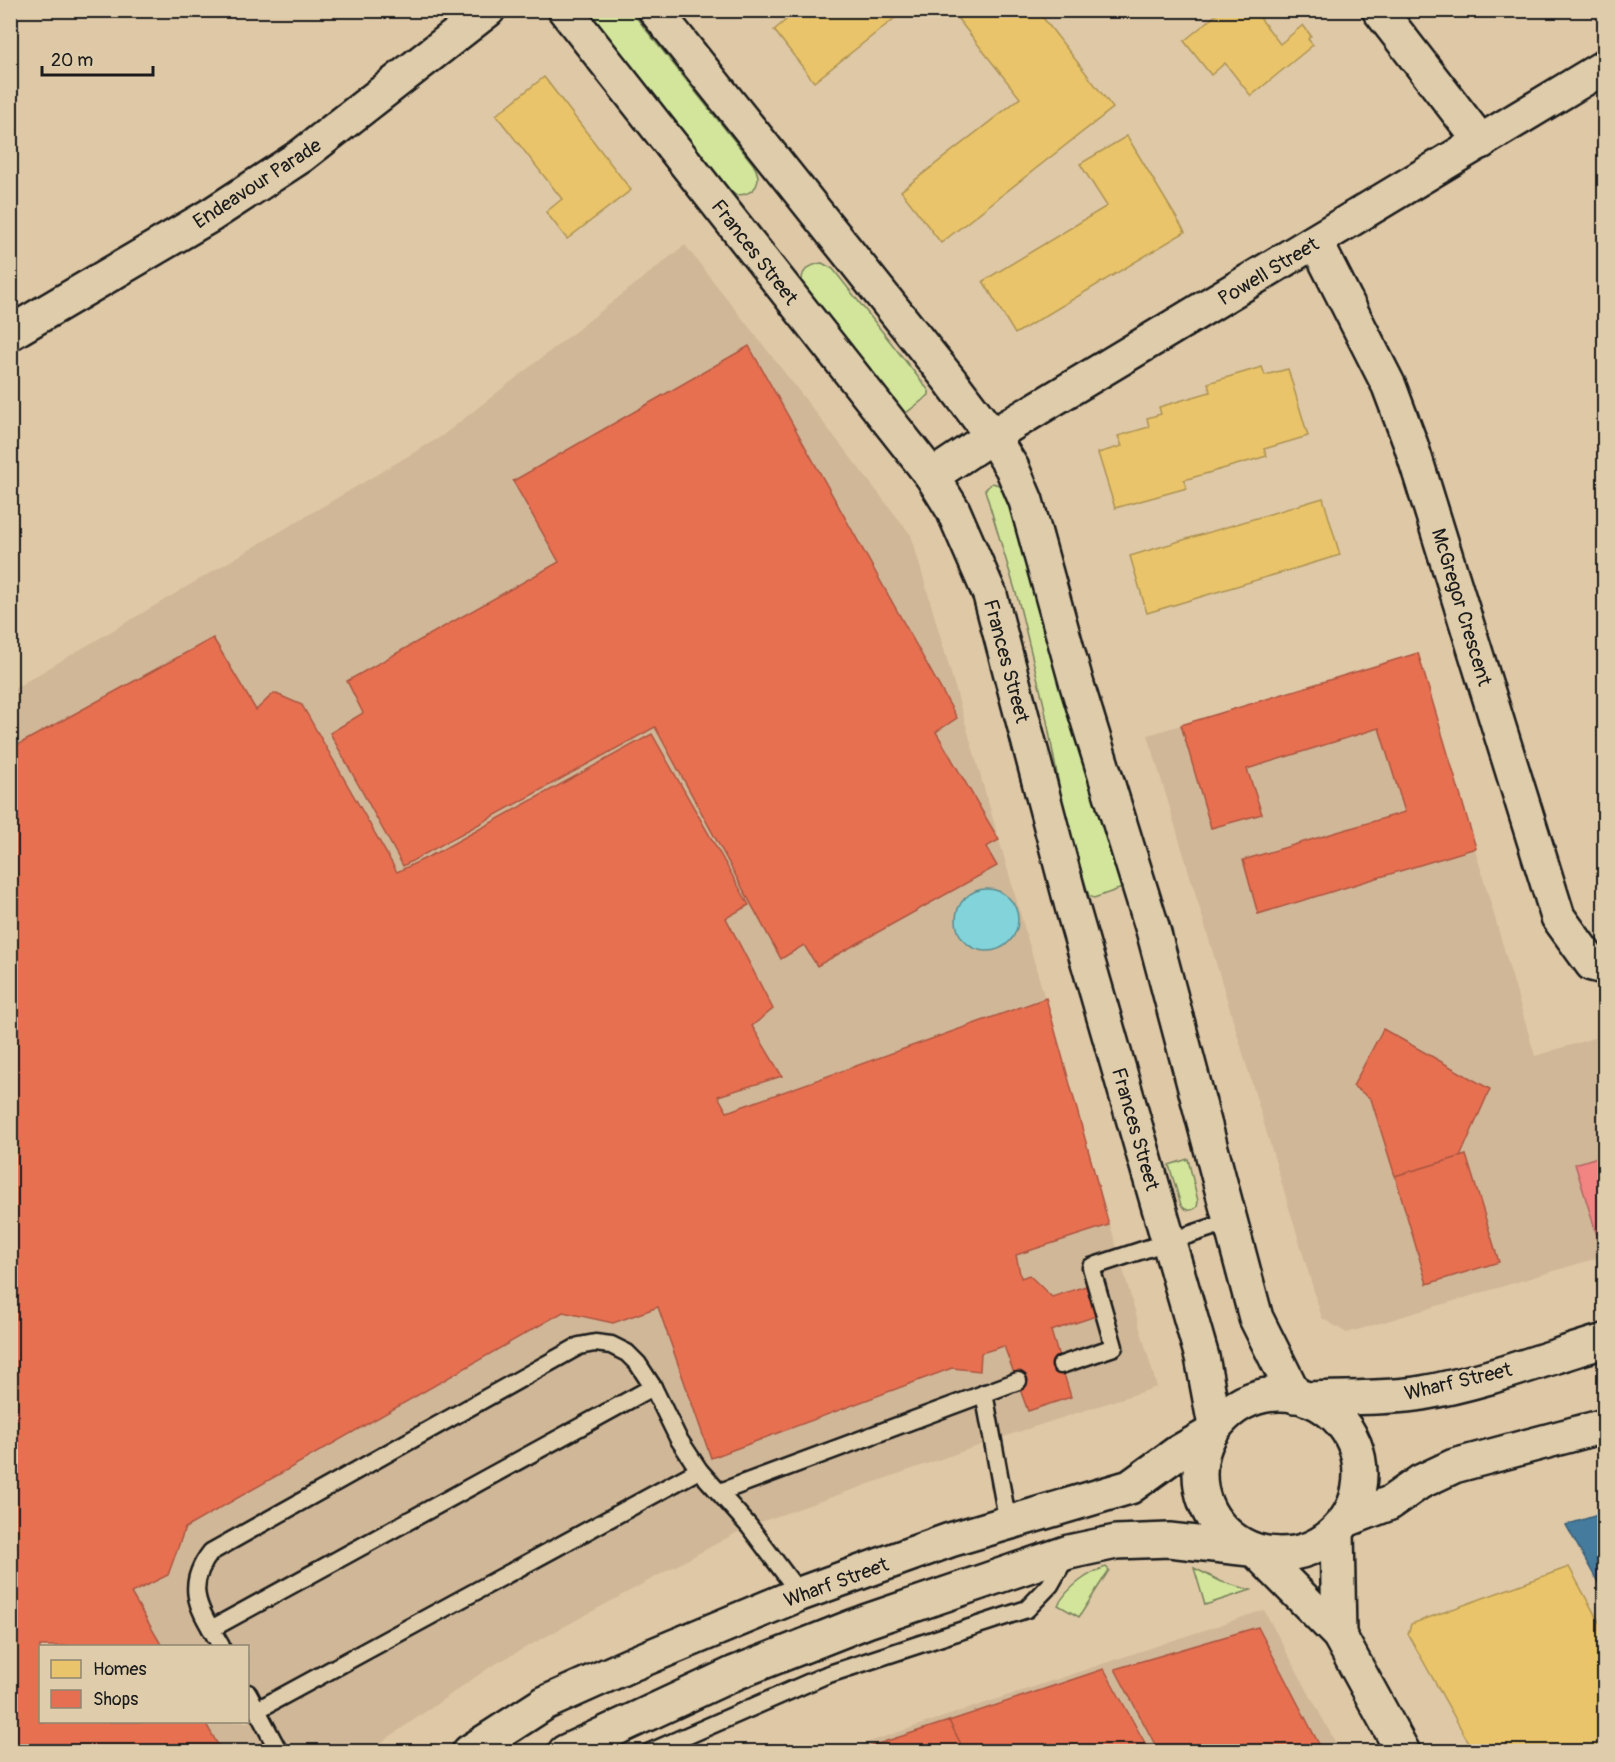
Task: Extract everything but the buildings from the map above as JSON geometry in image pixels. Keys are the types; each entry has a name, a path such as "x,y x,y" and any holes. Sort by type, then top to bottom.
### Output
{"street":[{"name":"Endeavour Parade","path":"10,333 211,214 301,156 488,10"},
{"name":"Frances Street","path":"565,10 932,476 954,510 990,596 1073,910 1202,1357 1212,1430"},
{"path":"655,10 945,374 992,436 1012,468 1026,501 1077,686 1153,930 1256,1318 1301,1397"},
{"path":"1379,10 1481,142"},
{"name":"Powell Street","path":"932,476 992,436 1605,67"},
{"name":"McGregor Crescent","path":"1316,242 1389,386 1411,446 1558,917 1592,964 1605,967"},
{"name":"Wharf Street","path":"1301,1397 1388,1396 1422,1393 1478,1381 1605,1341"},
{"path":"1339,1635 1341,1526 1356,1499 1360,1475 1356,1451 1346,1428 1329,1410 1301,1397 1273,1394 1251,1399 1231,1410 1212,1430 1201,1459 1200,1487 1210,1513 1227,1534 1253,1550 1339,1635 1402,1752"},
{"path":"564,1752 735,1673 867,1621 1069,1552 1116,1542 1169,1540 1278,1555 1300,1552 1319,1544 1341,1526 1390,1503 1419,1482 1454,1466 1605,1426"},
{"name":"Wharf Street","path":"469,1752 545,1703 800,1594 950,1540 1130,1487 1212,1430"}],"lane":[{"path":"1061,1365 1114,1347 1091,1268 1231,1221"},
{"path":"220,1645 200,1607 196,1591 197,1577 202,1564 211,1552 579,1346 595,1343 611,1345 627,1353 638,1364 678,1438 699,1470 749,1526 800,1594"},
{"path":"720,1492 1018,1381"},
{"path":"212,1629 653,1388"},
{"path":"984,1393 1008,1523"},
{"path":"257,1710 699,1470"},
{"path":"650,1752 826,1675 1027,1609 1050,1585 1069,1552"},
{"path":"249,1695 279,1752"}],"shaded area":[{"path":"685,245 911,535 1157,1387 1015,1433 749,1526 490,1667 369,1751 11,1751 10,691 442,436"},
{"path":"1418,653 1535,1056 1604,1035 1604,1256 1347,1333 1322,1318 1148,735"},
{"path":"1264,1610 1340,1751 845,1752 857,1746"}],"green space":[{"path":"585,11 631,11 753,164 758,181 753,190 736,195 724,187"},
{"path":"822,263 833,269 929,391 929,395 906,413 902,414 803,286 802,277 806,270"},
{"path":"992,483 999,485 1002,490 1018,528 1125,887 1094,898 1089,896 1065,817 1044,705 1019,603 985,490"},
{"path":"1188,1159 1198,1201 1197,1207 1191,1210 1181,1205 1169,1165"},
{"path":"1106,1567 1109,1570 1079,1617 1058,1605 1067,1592 1079,1582"},
{"path":"1194,1568 1222,1582 1251,1590 1205,1605"}],"water":[{"path":"981,889 993,889 1009,898 1016,908 1018,920 1016,932 1009,942 993,951 981,951 970,946 961,937 956,926 956,914 961,903 970,894"}]}
